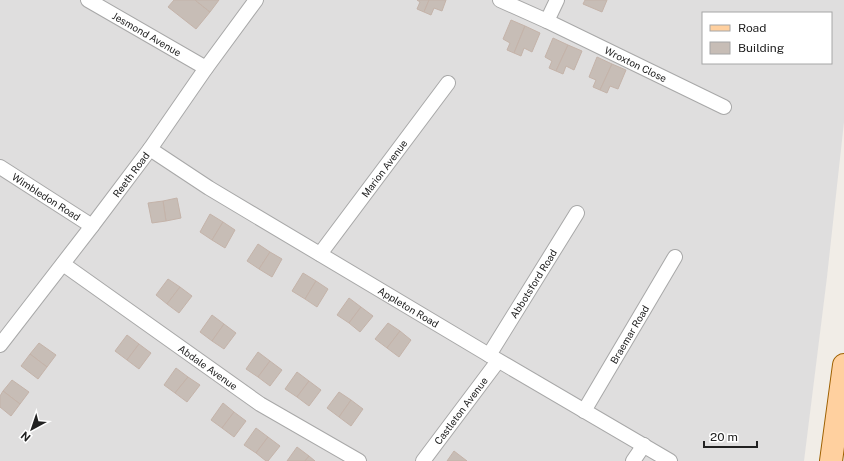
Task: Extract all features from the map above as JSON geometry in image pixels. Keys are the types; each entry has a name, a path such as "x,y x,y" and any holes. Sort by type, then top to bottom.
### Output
{"main road":[{"path":"831,461 844,365"}],"street":[{"name":"Jesmond Avenue","path":"88,0 206,68"},
{"name":"Reeth Road","path":"0,345 150,149 206,68 256,0"},
{"name":"Wroxton Close","path":"500,0 547,21 724,107"},
{"path":"547,21 557,0"},
{"name":"Marion Avenue","path":"320,254 448,83"},
{"name":"Appleton Road","path":"150,149 209,188 670,461"},
{"name":"Wimbledon Road","path":"0,167 92,226"},
{"name":"Abbotsford Road","path":"494,358 577,213"},
{"name":"Braemar Road","path":"584,411 675,257"},
{"name":"Abdale Avenue","path":"63,264 260,404 359,461"},
{"name":"Castleton Avenue","path":"423,461 494,358"},
{"path":"633,461 644,445"}],"shaded area":[{"path":"0,0 844,0 844,122 827,277 804,461 0,461"}],"building":[{"path":"174,0 195,0 210,12 196,29 168,7"},
{"path":"195,0 219,0 210,12"},
{"path":"417,0 429,0 424,12 417,9 420,2"},
{"path":"429,0 446,0 442,11 434,8 431,15 424,12"},
{"path":"585,0 607,0 602,12 583,4"},
{"path":"511,20 525,26 514,53 507,50 510,43 503,39"},
{"path":"525,26 540,33 532,52 524,48 521,56 514,53"},
{"path":"553,38 568,45 556,71 549,68 552,61 545,57"},
{"path":"568,45 582,51 574,70 566,66 563,74 556,71"},
{"path":"597,57 612,64 600,90 593,87 596,80 589,77"},
{"path":"612,64 626,70 618,89 610,86 607,93 600,90"},
{"path":"177,198 181,218 166,221 163,201"},
{"path":"163,201 166,221 152,223 148,203"},
{"path":"210,214 223,222 212,240 200,232"},
{"path":"223,222 235,230 225,248 212,240"},
{"path":"258,244 270,252 259,269 247,261"},
{"path":"270,252 282,259 272,277 259,269"},
{"path":"303,273 316,281 305,299 292,291"},
{"path":"168,279 180,287 167,304 156,295"},
{"path":"316,281 328,289 317,307 305,299"},
{"path":"180,287 192,296 179,313 167,304"},
{"path":"349,298 361,307 349,323 337,315"},
{"path":"361,307 373,316 360,332 349,323"},
{"path":"212,315 224,324 212,341 200,332"},
{"path":"388,323 400,331 387,348 375,339"},
{"path":"224,324 236,333 224,349 212,341"},
{"path":"400,331 411,340 399,357 387,348"},
{"path":"127,335 139,344 127,360 115,351"},
{"path":"39,343 56,355 47,367 30,354"},
{"path":"139,344 151,353 139,369 127,360"},
{"path":"258,352 270,361 258,377 246,369"},
{"path":"30,354 47,367 38,379 21,366"},
{"path":"270,361 282,370 270,386 258,377"},
{"path":"176,368 188,377 175,393 164,385"},
{"path":"297,372 309,381 297,397 285,389"},
{"path":"188,377 200,385 187,402 175,393"},
{"path":"12,380 29,392 20,404 3,391"},
{"path":"309,381 321,390 309,406 297,397"},
{"path":"3,391 20,404 11,416 0,407 0,396"},
{"path":"339,392 351,400 339,417 327,408"},
{"path":"351,400 363,409 351,426 339,417"},
{"path":"223,403 234,412 222,428 211,420"},
{"path":"234,412 246,421 234,437 222,428"},
{"path":"256,428 268,437 256,453 244,445"},
{"path":"268,437 280,446 268,461 266,461 256,453"},
{"path":"297,447 309,456 305,461 287,461"},
{"path":"454,451 467,461 447,461"},
{"path":"309,456 315,461 305,461"}]}
